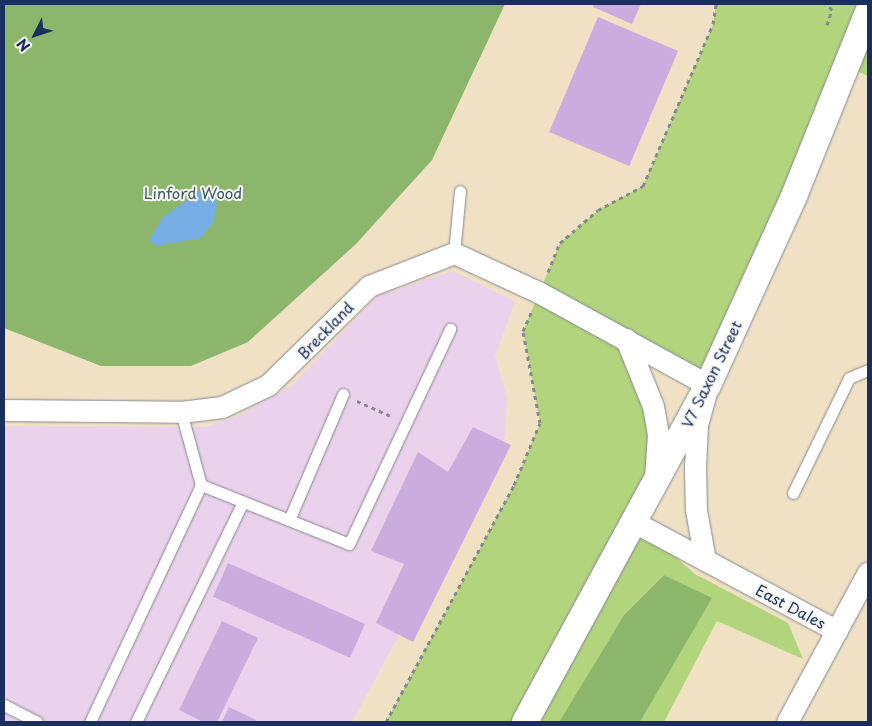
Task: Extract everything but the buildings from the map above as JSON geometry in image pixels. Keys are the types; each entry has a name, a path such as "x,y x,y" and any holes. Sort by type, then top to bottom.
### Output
{"street":[{"name":"V7 Saxon Street","path":"525,722 636,523 708,385 794,196 868,12"},
{"path":"454,253 540,293 708,385 697,425 695,467 696,510 705,560"},
{"name":"Breckland","path":"4,410 181,412 222,407 268,385 369,286 454,253"},
{"path":"626,340 653,406 658,433 655,485"},
{"name":"East Dales","path":"636,523 837,631 787,722"},
{"path":"837,631 868,572"}],"lane":[{"path":"454,253 460,191"},
{"path":"201,485 349,544 450,329"},
{"path":"794,493 849,378 868,370"},
{"path":"289,520 343,394"},
{"path":"90,722 201,485 181,412"},
{"path":"136,722 244,502"},
{"path":"4,705 36,722"}],"path":[{"path":"386,722 514,485 540,422 523,331 560,243 598,210 643,186 713,24 716,4"},
{"path":"827,4 832,10 827,25"},
{"path":"343,394 405,423"}],"shaded area":[{"path":"452,271 515,301 495,356 507,398 505,437 352,722 4,722 4,426 205,427 238,416 291,386 379,295"}],"green space":[{"name":"Linford Wood","path":"4,4 505,4 432,160 356,244 248,342 191,366 101,366 4,328"},
{"path":"716,4 868,4 868,76 848,67 708,385 627,340 658,433 636,523 695,574 788,623 803,659 717,621 664,722 640,722 711,598 664,575 624,615 559,722 386,722 514,485 540,423 523,331 560,243 598,210 643,186 713,24"},
{"path":"664,575 712,598 640,722 559,722 624,615"}],"water":[{"path":"203,189 217,202 213,223 200,238 156,246 149,240 163,217"}]}
